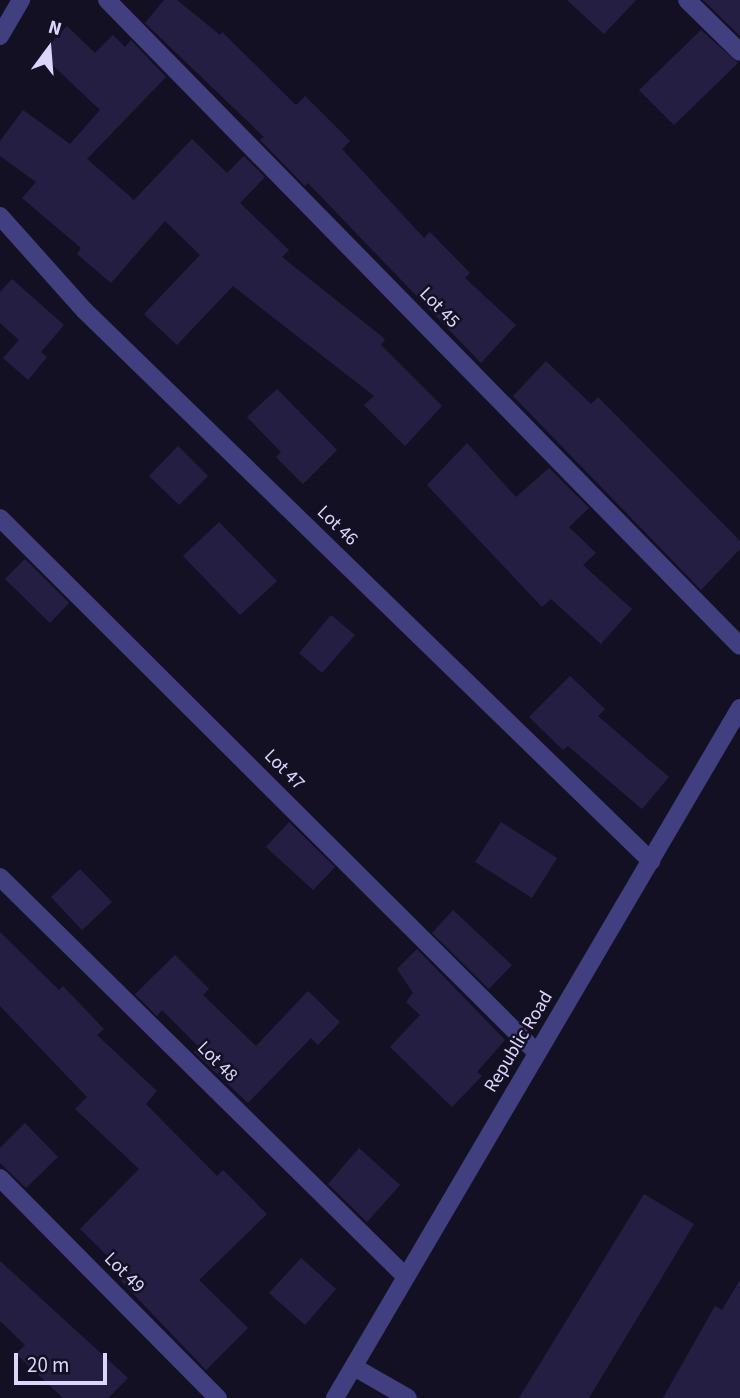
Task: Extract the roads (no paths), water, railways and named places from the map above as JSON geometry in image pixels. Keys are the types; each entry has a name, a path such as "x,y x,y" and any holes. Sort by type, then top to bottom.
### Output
{"street":[{"path":"0,36 21,0"},
{"name":"Lot 45","path":"107,0 740,646"},
{"path":"687,0 740,52"},
{"name":"Lot 46","path":"0,216 84,310 651,861"},
{"name":"Lot 47","path":"0,518 537,1053"},
{"name":"Republic Road","path":"335,1398 740,708"},
{"name":"Lot 48","path":"0,877 405,1276"},
{"name":"Lot 49","path":"0,1178 218,1398"},
{"path":"354,1367 408,1398"}]}
